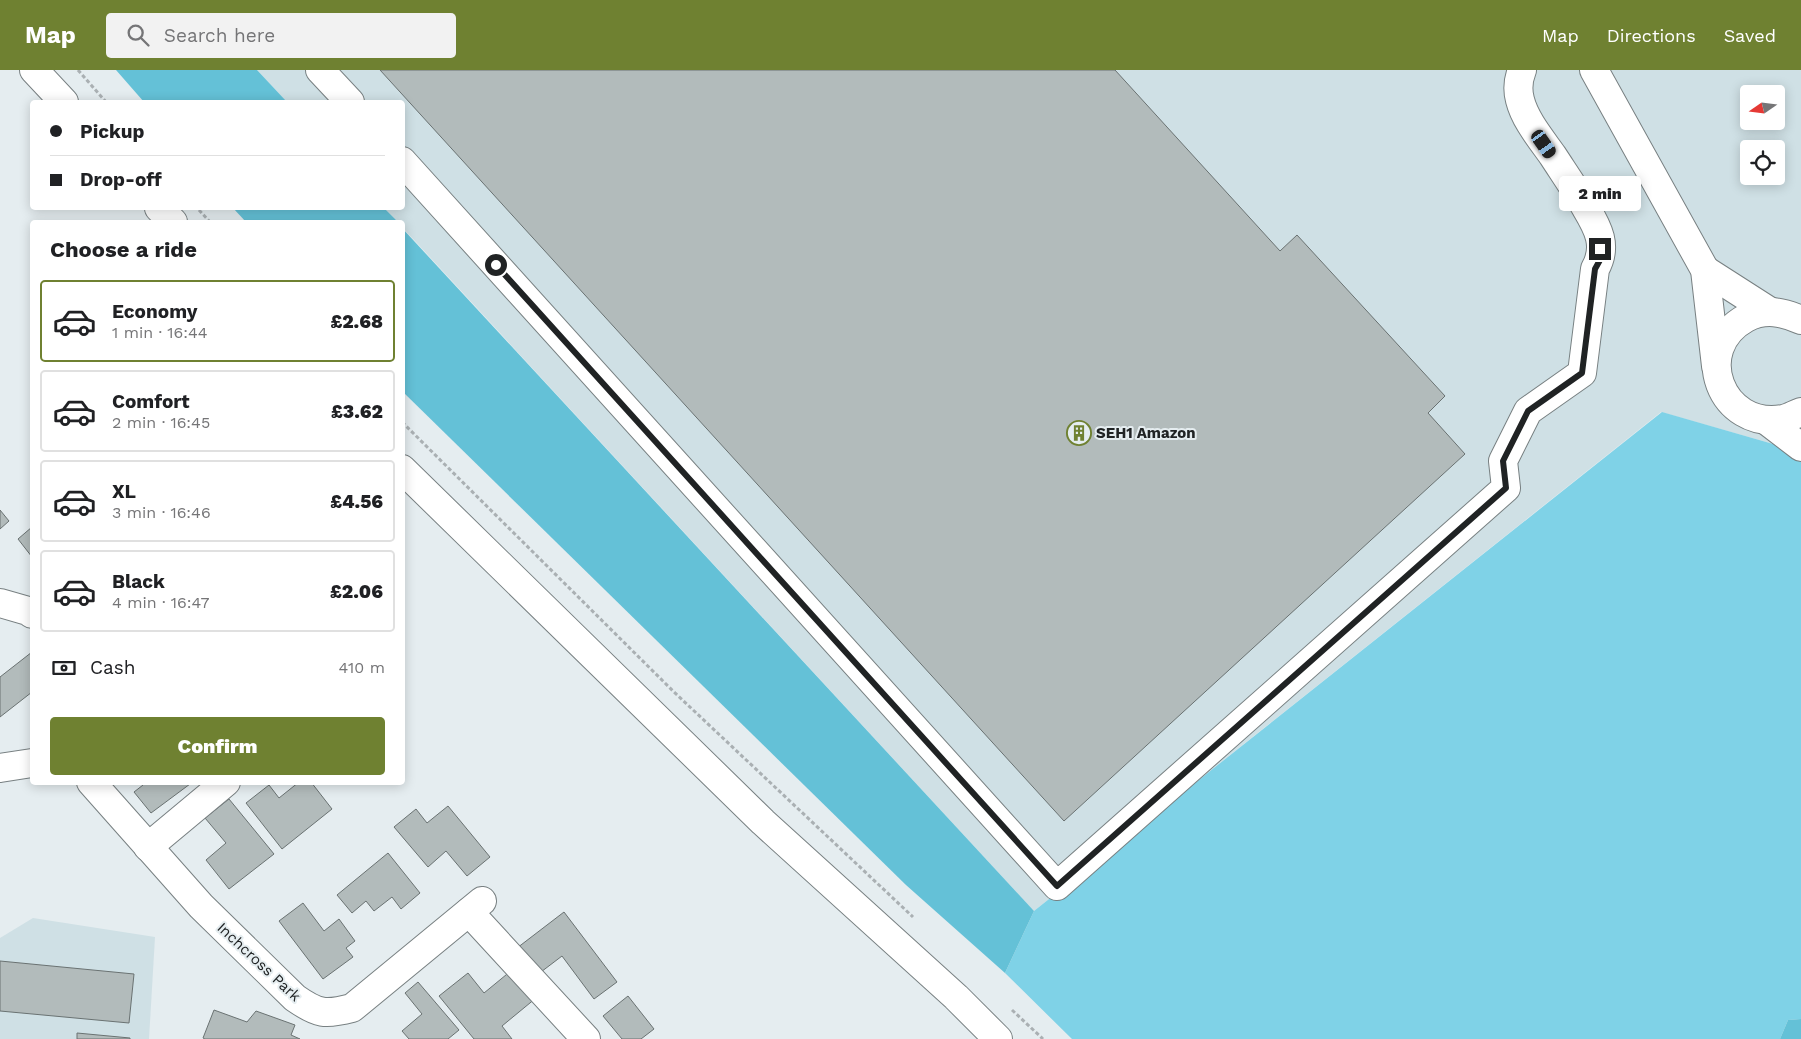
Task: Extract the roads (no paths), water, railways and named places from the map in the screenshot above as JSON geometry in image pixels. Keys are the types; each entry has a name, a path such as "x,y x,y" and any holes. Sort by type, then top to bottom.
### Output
{"street":[{"path":"34,70 62,100"},
{"path":"320,70 348,100"},
{"path":"405,164 1057,886 1506,488 1503,461 1528,411 1582,373 1595,269 1600,260 1600,237 1598,227 1578,192 1533,128 1520,101 1518,80 1522,70"},
{"path":"1594,70 1705,270 1716,366 1719,382 1726,397 1737,409 1751,417 1767,421 1786,419 1801,412"},
{"path":"161,210 171,220"},
{"path":"1705,270 1790,312"},
{"path":"1716,366 1719,350 1727,334 1738,323 1753,315 1790,312"},
{"path":"1767,421 1801,448"},
{"path":"405,471 763,822 956,997 998,1039"},
{"path":"0,603 30,612"},
{"path":"0,768 30,763"},
{"name":"Inchcross Park","path":"94,785 200,906 295,998 312,1010 334,1013 352,1008 475,906 586,1039"},
{"path":"148,847 222,785"}],"place":[{"name":"SEH1 Amazon","path":"1079,433"}]}
